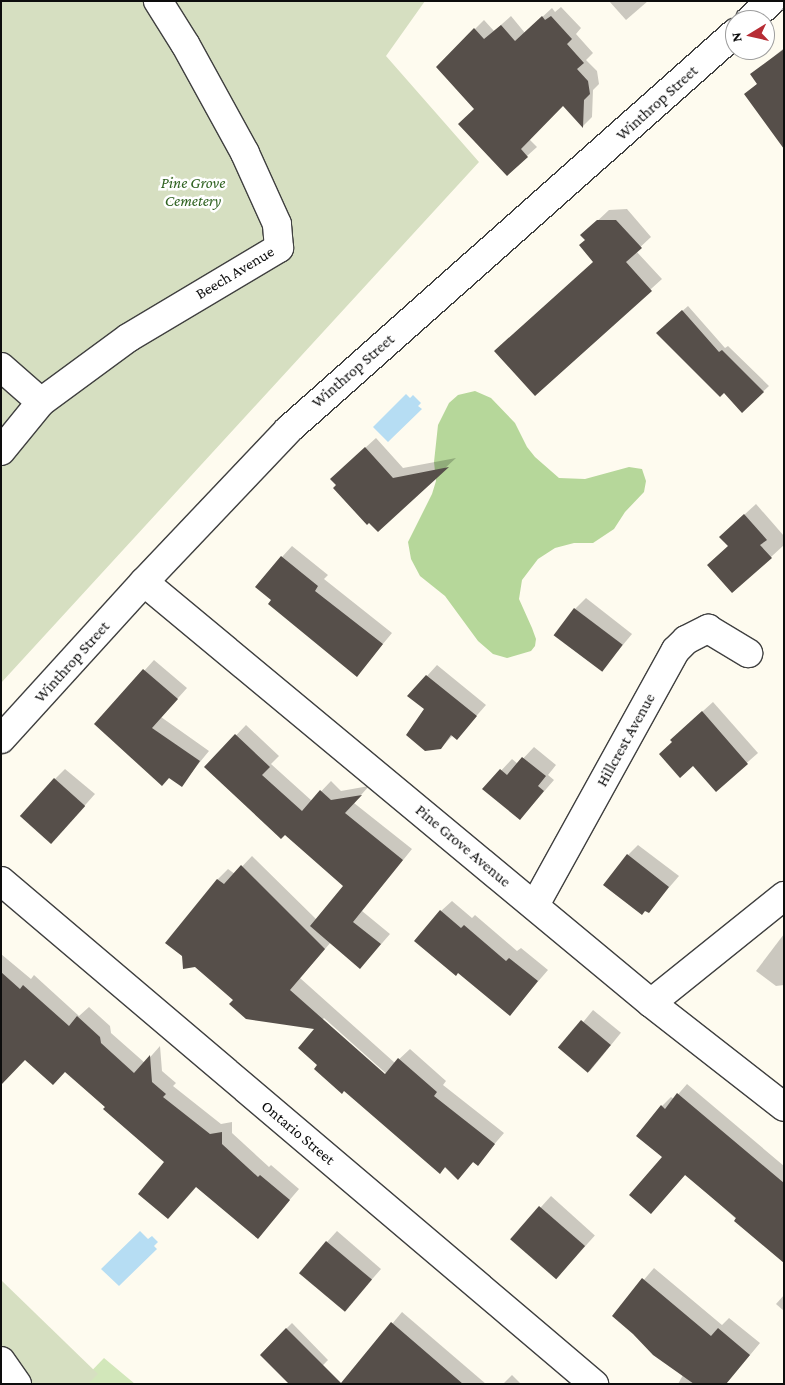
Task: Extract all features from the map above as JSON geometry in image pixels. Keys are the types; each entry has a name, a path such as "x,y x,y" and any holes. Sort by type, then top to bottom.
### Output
{"street":[{"name":"Beech Avenue","path":"1,451 41,402 128,338 279,248 277,224 245,154 185,44 158,1"},
{"path":"761,10 771,1"},
{"name":"Winthrop Street","path":"1,739 259,459 309,410 725,42"},
{"path":"1,367 41,402"},
{"name":"Pine Grove Avenue","path":"144,582 651,1003 784,1107"},
{"name":"Hillcrest Avenue","path":"535,905 676,650 686,640 708,629 748,653"},
{"name":"Ontario Street","path":"1,881 594,1384"},
{"path":"651,1003 784,896"},
{"path":"1,1361 17,1384"}],"green space":[{"name":"Pine Grove Cemetery","path":"1,1 425,1 386,56 479,162 1,683"},
{"path":"475,391 491,398 515,423 527,447 535,457 559,478 585,479 629,467 642,469 646,481 644,492 625,512 614,529 593,543 574,543 555,548 538,559 522,580 519,599 536,639 535,646 531,651 507,658 493,654 478,641 445,596 420,576 411,559 408,542 432,494 436,481 434,462 438,425 449,403 458,395"},
{"path":"1,1280 98,1374 88,1384 1,1384"},
{"path":"104,1358 135,1384 79,1384"}],"water":[{"path":"406,394 410,398 413,395 421,403 418,406 422,409 388,442 373,427"},
{"path":"140,1231 148,1239 152,1236 158,1242 154,1246 157,1249 119,1286 101,1269"}],"building":[{"path":"542,16 545,20 551,16 572,39 567,44 584,63 577,69 588,81 590,94 584,100 583,128 563,106 521,149 528,157 507,176 458,124 474,109 436,67 474,28 484,39 501,25 515,41"},
{"path":"784,49 784,149 744,94 757,84 750,74 769,60 775,60 775,56"},
{"path":"597,220 616,220 642,248 626,262 652,291 535,396 494,351 593,262 579,245 585,240 580,235"},
{"path":"682,310 719,352 722,350 764,392 742,413 724,393 720,397 656,333"},
{"path":"365,447 393,478 449,467 378,532 369,523 367,525 333,488 336,485 330,479"},
{"path":"744,514 767,540 760,545 772,558 732,593 707,565 728,546 719,537"},
{"path":"281,556 318,586 315,591 383,644 357,677 268,604 271,600 255,587"},
{"path":"574,608 623,645 602,672 554,635"},
{"path":"143,669 178,699 152,728 200,761 182,787 169,778 162,786 94,724"},
{"path":"426,675 477,716 457,740 451,735 441,749 425,751 406,735 424,709 407,696"},
{"path":"702,711 748,764 716,792 693,766 680,778 659,754 672,742 670,740"},
{"path":"235,734 270,767 262,775 302,811 320,790 331,800 362,795 345,813 403,860 353,922 381,944 360,969 310,926 343,886 285,835 281,839 204,767"},
{"path":"522,757 546,776 538,786 544,791 520,820 482,789 500,769 507,775"},
{"path":"54,778 85,806 51,844 20,816"},
{"path":"627,854 669,887 649,913 645,911 642,915 603,885"},
{"path":"241,865 325,949 290,990 385,1074 398,1058 437,1092 434,1096 495,1144 478,1166 473,1162 458,1180 445,1167 440,1174 344,1091 342,1094 314,1069 317,1065 298,1048 314,1029 246,1019 229,1004 233,1000 195,967 183,969 182,956 165,943 217,879 224,884"},
{"path":"440,910 461,928 464,925 506,961 509,958 538,981 510,1016 458,973 456,976 414,941"},
{"path":"1,972 20,989 23,985 69,1026 77,1016 100,1037 101,1043 134,1073 150,1055 152,1082 166,1094 163,1097 210,1134 222,1132 222,1144 258,1177 260,1175 290,1200 258,1239 196,1187 168,1219 138,1194 164,1162 103,1109 105,1107 65,1072 53,1085 25,1060 1,1085"},
{"path":"581,1020 611,1045 588,1073 558,1048"},
{"path":"677,1093 784,1183 784,1263 734,1221 736,1218 685,1175 651,1214 629,1195 662,1157 636,1136 661,1105 665,1109"},
{"path":"539,1206 585,1246 556,1279 510,1239"},
{"path":"326,1241 372,1280 345,1312 299,1273"},
{"path":"642,1278 711,1336 718,1328 750,1355 726,1384 694,1384 653,1355 612,1316"},
{"path":"391,1322 463,1384 289,1384 260,1355 286,1328 341,1383"}]}
